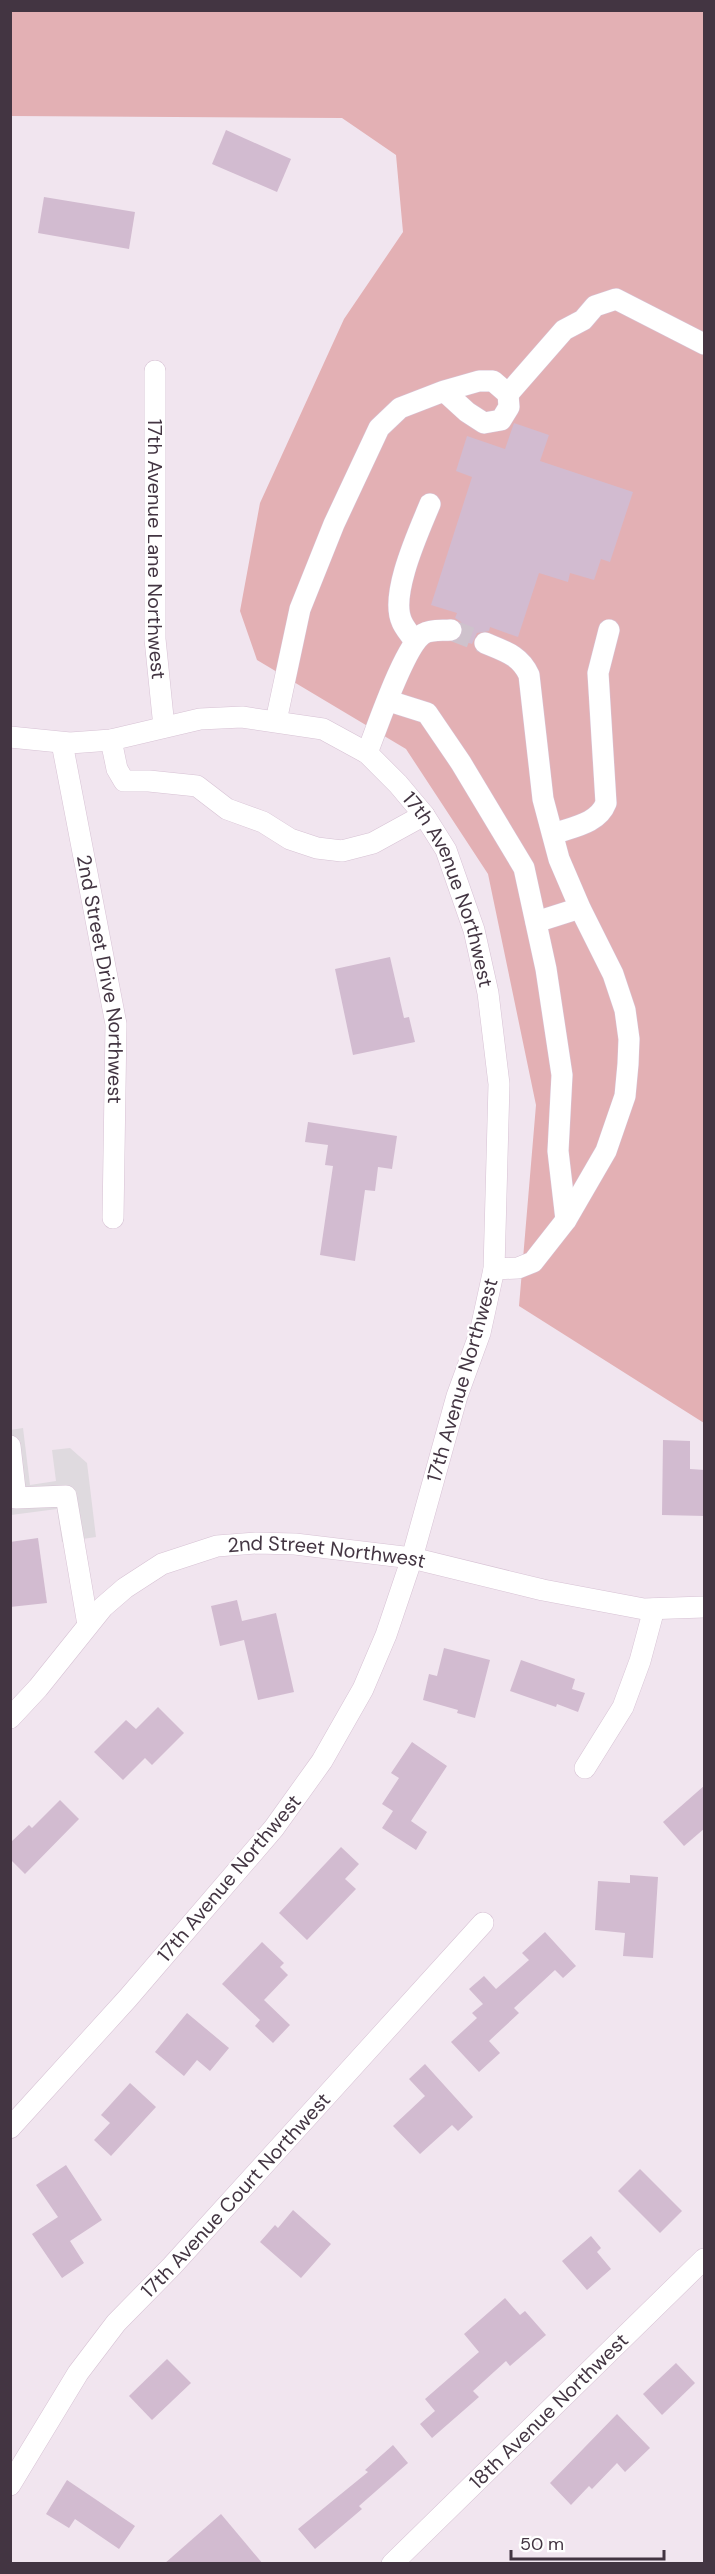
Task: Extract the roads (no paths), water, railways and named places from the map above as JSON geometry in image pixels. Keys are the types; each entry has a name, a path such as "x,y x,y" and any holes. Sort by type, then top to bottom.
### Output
{"street":[{"path":"508,394 564,330 583,320 595,306 606,301 616,299 705,344"},
{"name":"17th Avenue Lane Northwest","path":"155,371 155,639 164,728"},
{"path":"276,721 300,609 334,524 379,428 400,408 444,390 479,381 493,381 508,394 509,407 501,420 484,423 467,412 444,390"},
{"path":"415,642 400,621 400,596 403,573 429,504"},
{"path":"367,753 409,650 415,642 432,630 451,630"},
{"path":"553,834 594,819 602,812 606,802 598,673 609,630"},
{"path":"485,643 511,653 525,666 529,675 543,799 559,859 580,909 613,974 625,1010 629,1039 625,1096 606,1151 566,1220 533,1262 518,1268 494,1269"},
{"path":"389,701 427,713 461,763 525,868 546,969 562,1075 558,1151 566,1220"},
{"name":"17th Avenue Northwest","path":"10,737 62,742 111,740 200,719 242,717 322,729 367,753 398,784 424,815 446,850 474,930 488,993 499,1084 494,1269 480,1333 458,1396 412,1558 386,1635 363,1689 322,1761 274,1828 128,1998 10,2128"},
{"path":"111,740 117,769 124,781 197,786 227,809 263,822 290,839 317,848 342,851 374,843 424,815"},
{"name":"2nd Street Drive Northwest","path":"62,742 116,1024 113,1218"},
{"path":"536,921 580,909"},
{"path":"10,1446 16,1498 66,1496 88,1625"},
{"name":"2nd Street Northwest","path":"10,1718 103,1607 136,1579 175,1558 217,1546 256,1543 295,1544 412,1558 543,1590 654,1609 705,1607"},
{"path":"585,1768 623,1707 640,1661 654,1609"},
{"name":"17th Avenue Court Northwest","path":"10,2485 73,2382 116,2323 172,2266 483,1923"},
{"name":"18th Avenue Northwest","path":"392,2564 705,2259"}],"tunnel":[{"path":"451,630 485,643"}]}
